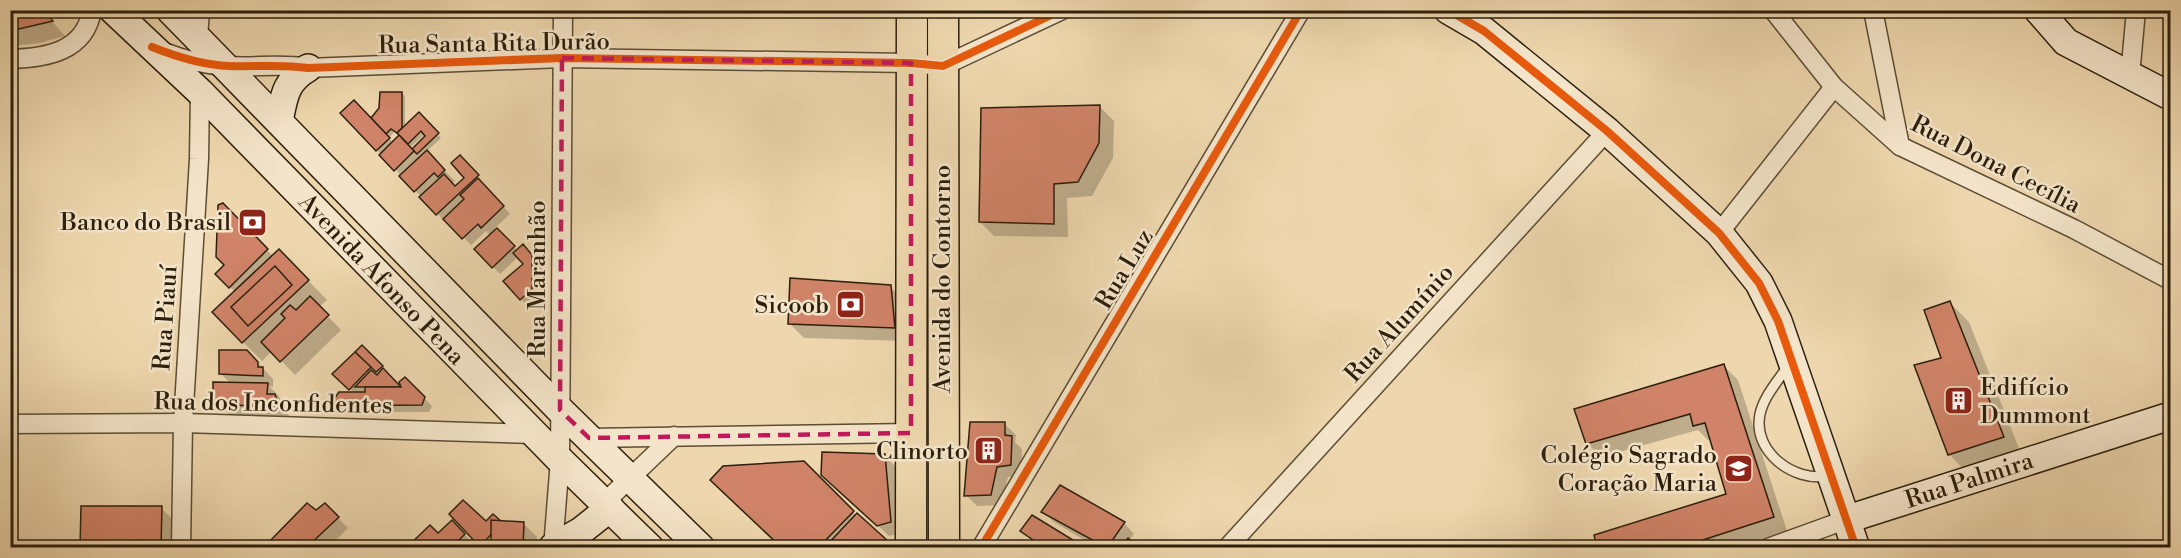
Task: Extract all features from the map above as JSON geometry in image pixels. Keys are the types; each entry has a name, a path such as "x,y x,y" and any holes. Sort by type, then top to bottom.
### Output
{"main road":[{"name":"Avenida Afonso Pena","path":"113,10 200,93 534,434 650,548"},
{"name":"Avenida Afonso Pena","path":"170,10 228,66 560,410 701,548"},
{"name":"Avenida do Contorno","path":"911,548 912,10"},
{"name":"Avenida do Contorno","path":"943,10 944,548"},
{"path":"1448,10 1484,31 1607,131 1719,233 1759,283 1778,321 1830,476 1848,519 1856,548"},
{"path":"2038,10 2066,42 2170,96"},
{"path":"279,121 286,91 294,76 309,68"},
{"name":"Rua Palmira","path":"1848,519 2170,416"},
{"path":"553,548 581,531 608,505"}],"street":[{"path":"10,59 39,58 74,44 89,26 92,10"},
{"path":"198,38 200,10"},
{"name":"Rua Maranhão","path":"553,548 560,460 563,10"},
{"path":"943,66 1062,10"},
{"name":"Rua Luz","path":"981,548 1301,10"},
{"name":"Rua Dona Cecília","path":"1773,10 1834,87 1900,146 2074,229 2170,280"},
{"path":"1873,10 1900,146"},
{"path":"2130,76 2136,10"},
{"name":"Rua Santa Rita Durão","path":"152,47 190,61 228,66 288,64 309,68 562,58 911,63 943,66"},
{"path":"1719,233 1834,87"},
{"name":"Rua Piauí","path":"181,548 183,423 199,159 200,93"},
{"name":"Rua Alumínio","path":"1227,548 1607,131"},
{"name":"Rua dos Inconfidentes","path":"10,424 183,423 534,434"},
{"path":"589,438 911,433"},
{"path":"608,505 630,477 674,436"},
{"name":"Rua Palmira","path":"1768,548 1848,519"}],"lane":[{"path":"1792,360 1770,391 1760,415 1762,438 1772,457 1789,470 1813,479 1830,476"}],"highlighted area":[{"path":"562,58 911,63 911,433 589,438 560,410"}],"building":[{"path":"10,10 43,10 53,21 10,31"},
{"path":"380,92 402,92 402,128 397,133 391,129 386,134 371,118 379,108"},
{"path":"354,100 390,138 376,151 340,113"},
{"path":"1100,105 1099,143 1078,182 1054,184 1054,224 979,222 981,108"},
{"path":"419,112 439,133 417,154 412,149 425,136 421,131 408,144 397,133"},
{"path":"399,135 414,151 394,171 379,155"},
{"path":"427,150 445,170 438,177 434,173 414,192 399,176"},
{"path":"460,155 479,175 436,215 419,197 444,174 455,186 464,178 451,163"},
{"path":"478,178 504,206 481,228 478,224 462,239 443,219 464,199 460,195"},
{"path":"223,203 268,249 229,288 215,274 224,265 216,257 218,205"},
{"path":"497,228 515,246 492,268 474,249"},
{"path":"523,244 532,255 532,289 520,300 503,281 523,264 513,253"},
{"path":"279,249 309,280 242,343 212,312"},
{"path":"275,266 292,285 248,326 231,307"},
{"path":"790,278 891,285 895,328 788,324"},
{"path":"310,296 329,315 280,362 261,342 285,318 281,314 290,305 296,310"},
{"name":"Edifício Dummont","path":"1950,301 2004,437 1948,455 1914,365 1941,358 1924,310"},
{"path":"362,345 383,366 376,372 355,352"},
{"path":"219,350 247,350 258,362 258,367 263,367 263,376 219,374"},
{"path":"355,352 371,367 349,390 332,374"},
{"name":"Colégio Sagrado Coração Maria","path":"1724,364 1774,517 1678,548 1597,548 1594,535 1726,494 1705,423 1693,426 1690,414 1586,444 1574,409"},
{"path":"383,368 401,387 355,387 371,370 377,375"},
{"path":"405,377 425,397 422,405 329,406 339,392 365,392 365,387 401,387 399,382"},
{"path":"213,382 268,383 267,394 275,394 279,406 217,405 213,399"},
{"name":"Clinorto","path":"970,422 1005,422 1005,435 1012,436 1011,465 997,467 991,495 964,496"},
{"path":"822,452 885,454 891,522 877,526 821,475"},
{"path":"804,461 854,511 818,548 782,548 710,480 723,466"},
{"path":"1060,485 1125,522 1107,548 1041,512"},
{"path":"463,500 486,521 493,514 502,522 480,547 449,514"},
{"path":"307,503 316,510 325,503 339,517 306,548 265,546"},
{"path":"81,506 162,506 161,548 80,548"},
{"path":"857,513 888,541 888,548 824,548"},
{"path":"1032,515 1086,548 1045,548 1020,531"},
{"path":"452,520 465,534 451,548 406,548 430,525 438,533"},
{"path":"491,520 524,522 523,548 491,548"},
{"path":"1128,538 1138,548 1120,548"}],"cycle path":[{"path":"152,47 209,64 308,68 562,58 911,63 943,66 1062,10"},
{"path":"981,548 1301,10"},
{"path":"1448,10 1484,31 1607,131 1719,233 1759,283 1778,321 1856,548"}],"place":[{"name":"Banco do Brasil","path":"252,222"},
{"name":"Sicoob","path":"850,305"},
{"name":"Edifício Dummont","path":"1959,401"},
{"name":"Clinorto","path":"989,451"},
{"name":"Colégio Sagrado Coração Maria","path":"1738,469"}]}
